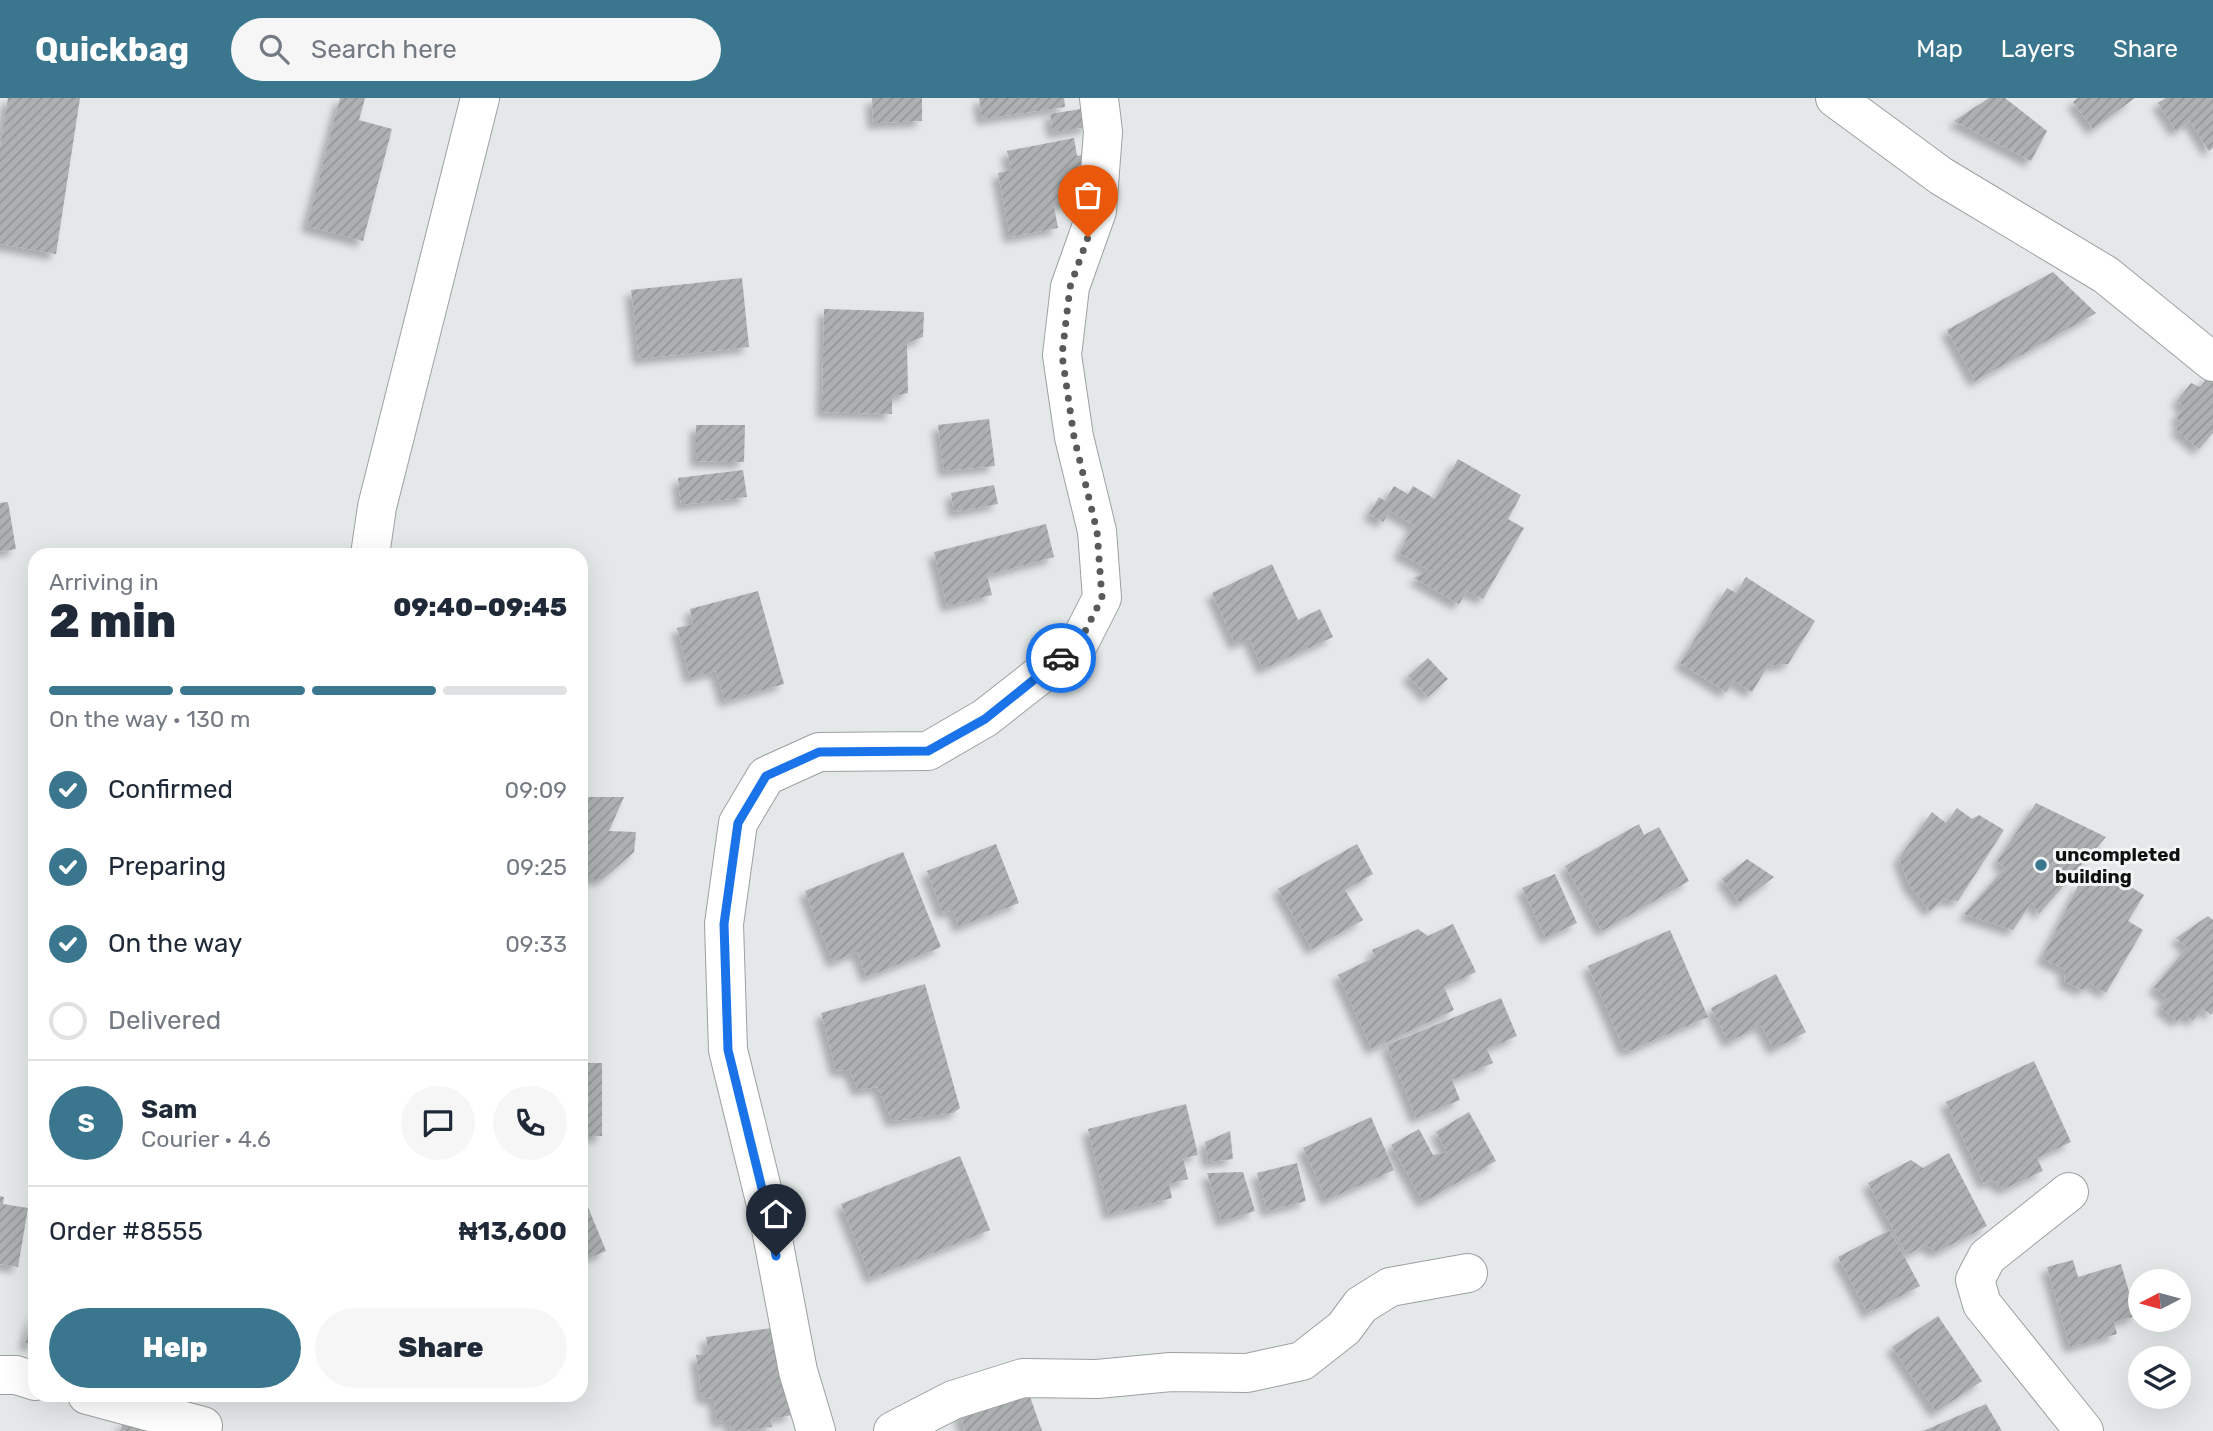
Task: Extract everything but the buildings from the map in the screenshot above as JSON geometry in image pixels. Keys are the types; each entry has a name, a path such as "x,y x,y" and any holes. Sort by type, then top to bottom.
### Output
{"street":[{"path":"371,548 377,508 480,98"},
{"path":"816,1431 798,1371 768,1213 728,1050 724,924 738,823 766,776 819,752 928,751 985,719 1078,645 1102,598 1097,531 1074,437 1062,355 1070,287 1097,211 1103,132 1099,98"},
{"path":"1835,98 1941,176 2106,275 2213,362"},
{"path":"2069,1192 1987,1257 1975,1280 1982,1304 2084,1431"},
{"path":"893,1431 953,1400 1023,1378 1097,1379 1171,1373 1247,1373 1302,1361 1344,1328 1361,1305 1390,1287 1468,1273"},
{"path":"0,1375 28,1379"},
{"path":"126,1402 206,1417"}],"way so far":[{"path":"1061,658 1078,645 1102,598 1097,531 1074,437 1062,355 1070,287 1088,237"}],"place":[{"name":"uncompleted building","path":"2041,865"}],"route":[{"path":"776,1256 728,1050 724,924 738,823 766,776 819,752 928,751 985,719 1061,658"}]}
